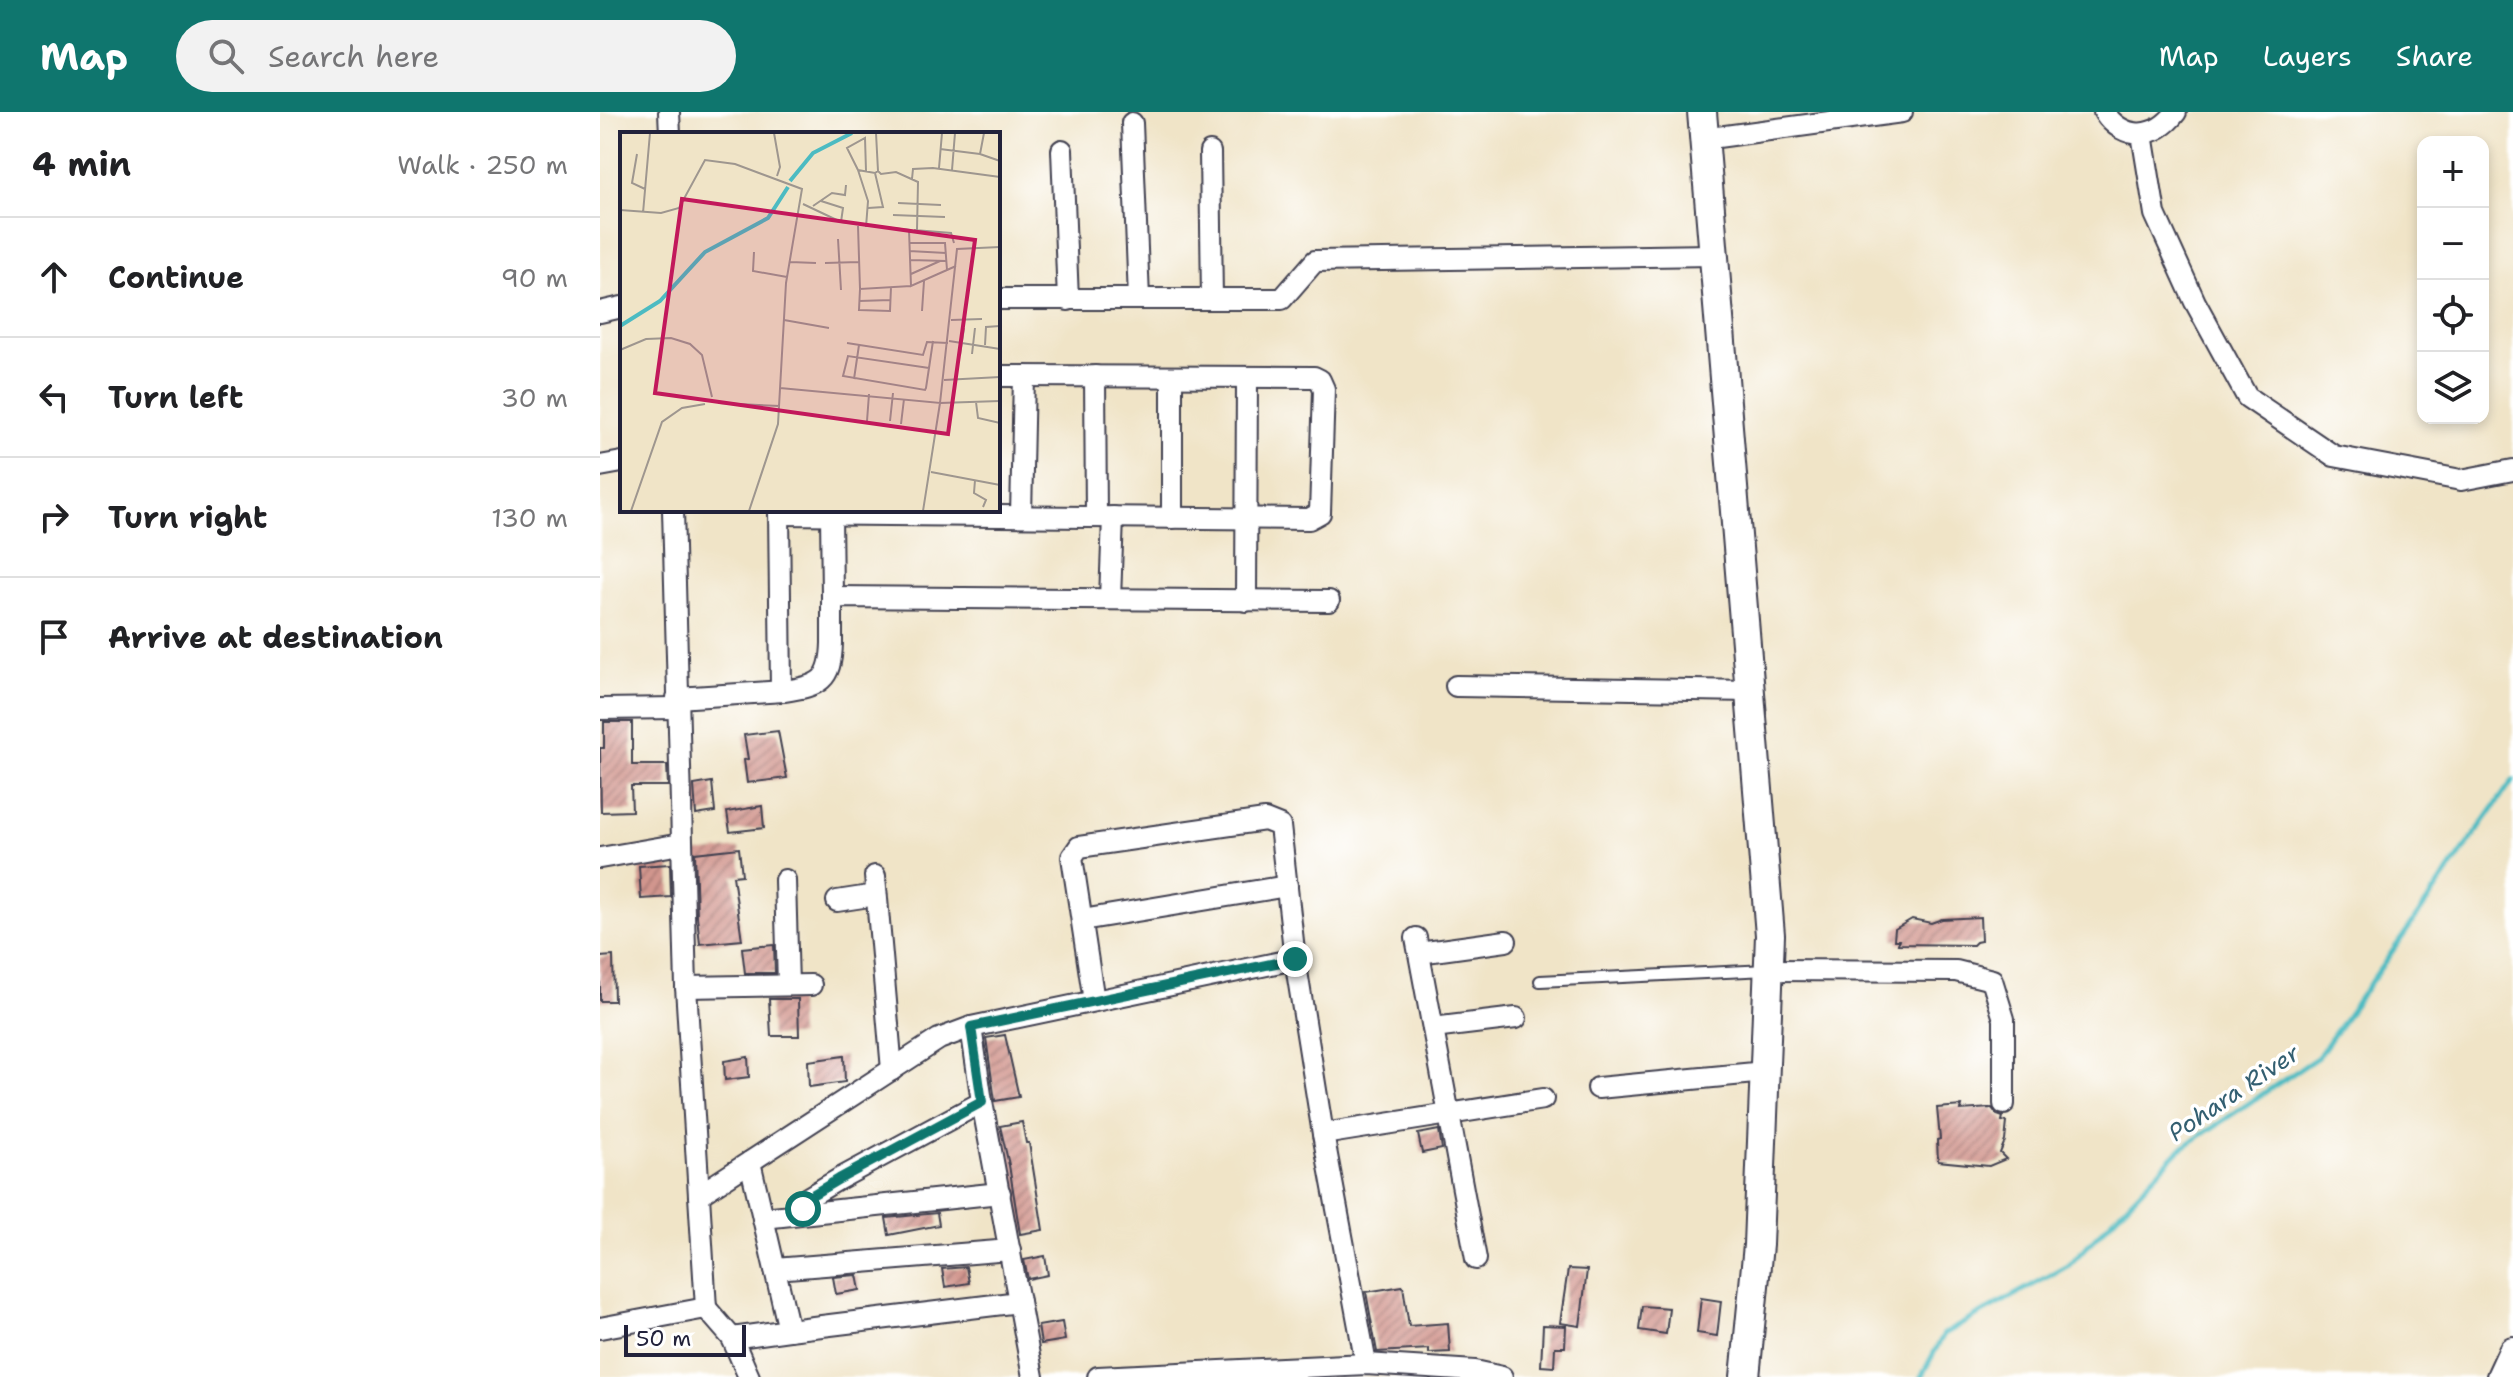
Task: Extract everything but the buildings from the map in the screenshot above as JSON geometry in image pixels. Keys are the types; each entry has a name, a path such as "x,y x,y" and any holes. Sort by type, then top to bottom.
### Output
{"street":[{"path":"669,112 670,132"},
{"path":"1745,1377 1758,1245 1770,935 1702,125 1902,112"},
{"path":"2104,112 2119,128 2142,134 2167,124 2176,112"},
{"path":"1132,123 1139,299"},
{"path":"2142,134 2155,214 2195,302 2247,397 2334,456 2461,480 2513,470"},
{"path":"1062,150 1068,300"},
{"path":"1210,152 1212,299"},
{"path":"1000,299 1282,299 1315,261 1713,255"},
{"path":"600,312 620,307"},
{"path":"781,691 779,512 1309,519 1320,513 1324,389 1320,380 1314,377 1000,376"},
{"path":"1021,516 1024,376"},
{"path":"1095,376 1110,599"},
{"path":"1172,377 1172,518"},
{"path":"1246,601 1247,377"},
{"path":"600,466 620,462"},
{"path":"673,512 686,987 706,1308 732,1338 749,1377"},
{"path":"600,709 781,691 808,686 826,676 832,665 831,514"},
{"path":"832,597 1329,601"},
{"path":"1456,686 1750,691"},
{"path":"1094,1001 1072,857 1079,847 1265,820 1280,826 1295,959 1323,1134 1366,1364"},
{"path":"600,858 681,844"},
{"path":"785,880 788,985"},
{"path":"837,901 876,886 892,1070"},
{"path":"1082,920 1287,886"},
{"path":"1476,1259 1417,946 1506,941"},
{"path":"699,1195 939,1039 971,1027 1295,959"},
{"path":"1769,970 1956,971 1992,980 2004,1019 2004,1104"},
{"path":"686,987 811,985"},
{"path":"1433,1028 1516,1018"},
{"path":"971,1027 1033,1377"},
{"path":"1598,1088 1765,1072"},
{"path":"1323,1134 1543,1099"},
{"path":"803,1213 807,1198 982,1102"},
{"path":"750,1162 789,1330"},
{"path":"763,1218 1000,1193"},
{"path":"775,1269 1010,1250"},
{"path":"732,1338 1019,1302"},
{"path":"600,1328 706,1308"},
{"path":"2501,1377 2513,1351"},
{"path":"1098,1377 1308,1372 1366,1364 1502,1377"}],"lane":[{"path":"1540,981 1769,970"}],"waterway":[{"name":"Pohara River","path":"1921,1377 1944,1334 2069,1265 2179,1150 2318,1057 2513,780"}],"route":[{"path":"803,1209 807,1198 982,1102 971,1027 1295,959"}]}
